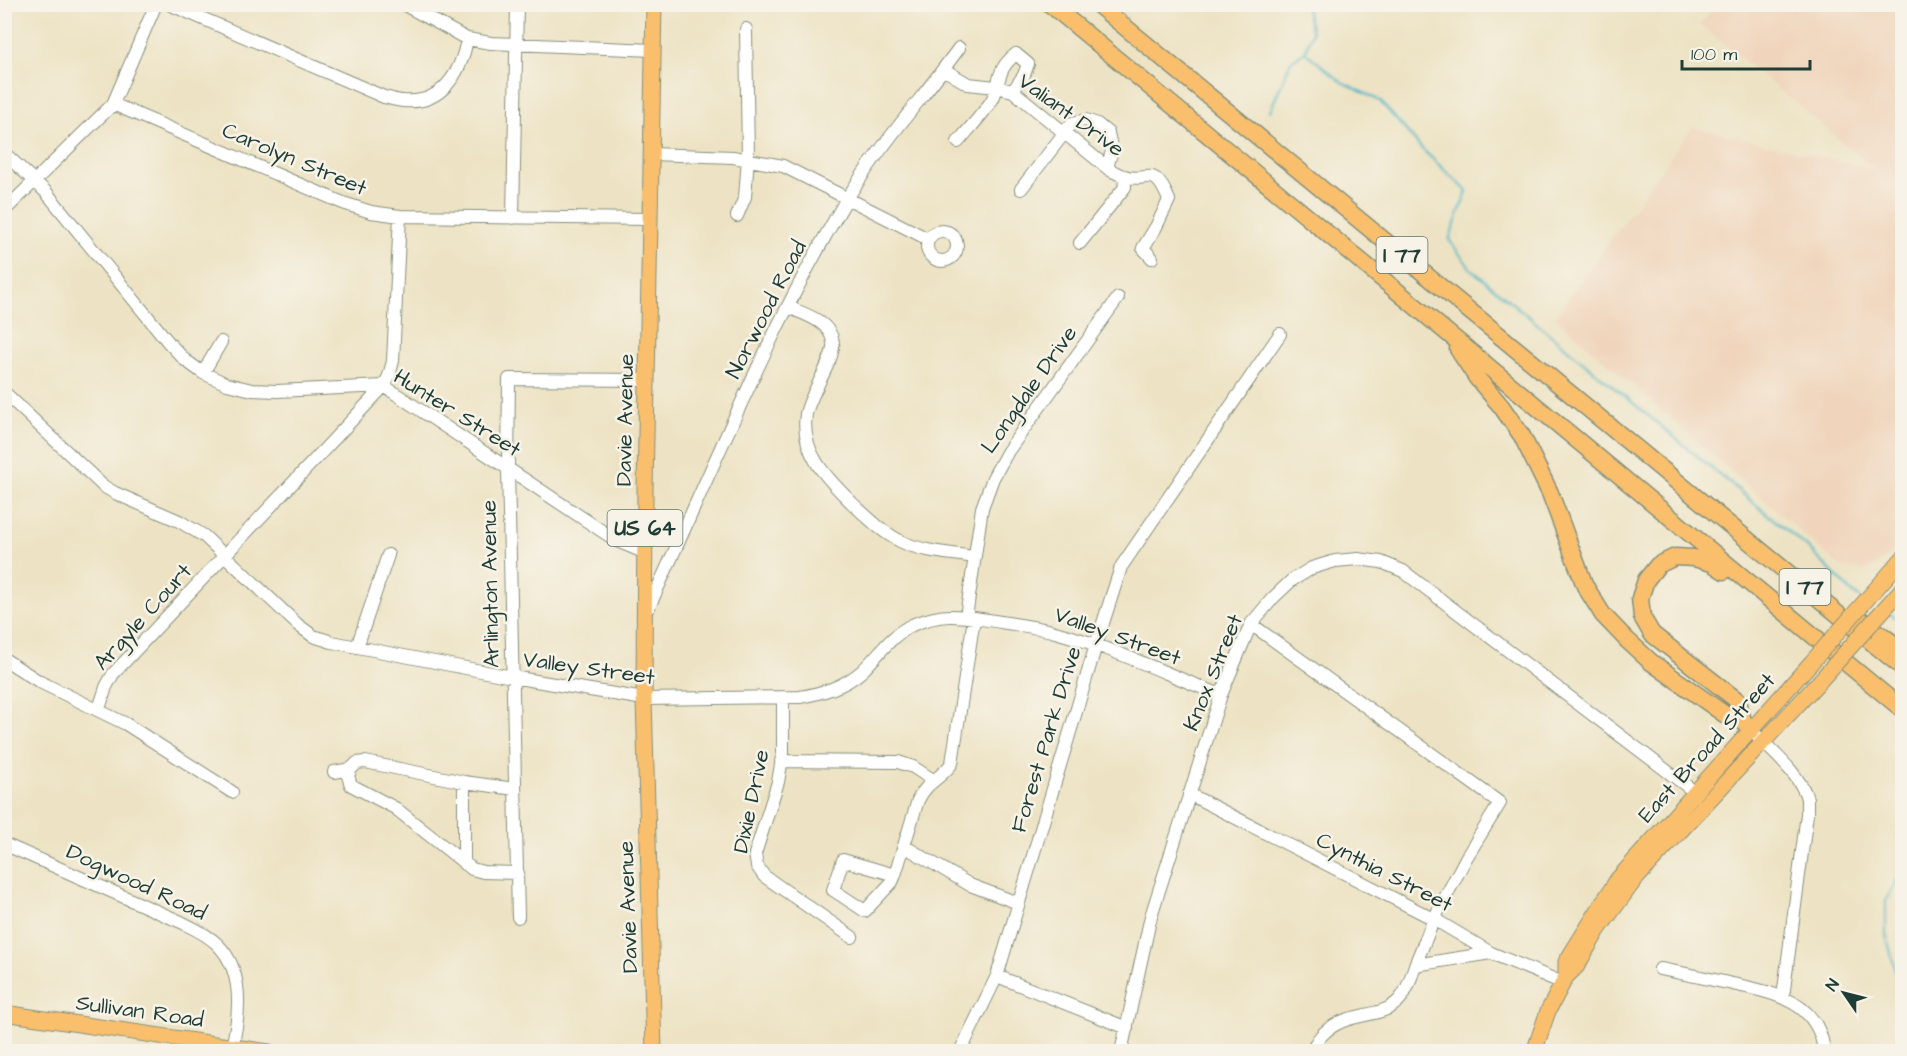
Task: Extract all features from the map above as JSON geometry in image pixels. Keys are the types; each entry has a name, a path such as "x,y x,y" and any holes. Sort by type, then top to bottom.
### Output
{"highway":[{"name":"I 77","path":"1050,4 1902,709"},
{"name":"I 77","path":"1096,4 1902,667"},
{"path":"1448,333 1477,378 1502,406 1522,436 1550,493 1585,586 1603,615 1651,662 1727,716 1753,731"},
{"path":"1707,506 1902,650"},
{"path":"1753,731 1738,701 1652,634 1642,617 1640,598 1646,580 1658,565 1675,557 1712,562 1870,682"}],"main road":[{"name":"Davie Avenue","path":"654,4 644,551 644,699 654,1052"},
{"name":"East Broad Street","path":"1533,1052 1548,1011 1564,980 1577,966 1598,930 1634,880 1753,731 1902,559"},
{"name":"East Broad Street","path":"1564,980 1566,962 1612,887 1634,860 1753,731 1818,683 1902,589"},
{"name":"Sullivan Road","path":"4,1013 269,1052"}],"street":[{"path":"4,211 112,104 156,4"},
{"path":"169,4 384,97 403,101 422,100 440,92 454,78 462,61 467,39"},
{"path":"513,218 517,4"},
{"path":"408,6 467,39 491,43 653,50"},
{"path":"737,216 745,197 748,159 746,29"},
{"name":"Norwood Road","path":"645,607 649,607 751,379 847,199 958,48"},
{"path":"958,142 994,98 1001,70 1006,62 1016,54 1028,64 1024,75 1013,91"},
{"name":"Valiant Drive","path":"943,69 968,84 1013,91 1107,167 1124,177 1148,176 1158,180 1169,200 1143,248 1152,258"},
{"name":"Carolyn Street","path":"112,104 343,203 371,212 400,216 650,219"},
{"path":"1021,189 1072,123 1086,120 1097,124 1108,133 1112,151 1107,167"},
{"name":"Hunter Street","path":"4,153 46,192 169,343 185,360 203,373 227,384 252,390 384,386 617,541 644,551"},
{"path":"651,154 748,159 783,166 928,239"},
{"path":"1080,243 1125,187 1124,177"},
{"path":"384,386 393,361 400,216"},
{"name":"Longdale Drive","path":"895,875 923,789 946,772 952,763 970,617 974,556 982,507 993,478 1008,451 1118,298"},
{"path":"788,307 823,324 834,343 833,352 810,398 805,427 808,444 824,475 872,522 901,542 916,548 974,556"},
{"name":"Forest Park Drive","path":"960,1052 997,976 1120,567 1280,334"},
{"path":"203,373 221,342"},
{"name":"Arlington Avenue","path":"519,917 508,469 509,379 647,380"},
{"name":"Argyle Court","path":"99,709 113,674 384,386"},
{"name":"Valley Street","path":"4,392 103,486 179,521 204,536 298,625 313,636 332,642 512,677 644,699 800,697 821,693 842,685 860,672 891,640 909,627 930,618 952,615 1053,631 1096,645 1221,695"},
{"path":"357,647 388,555"},
{"name":"Knox Street","path":"1121,1052 1151,916 1221,695 1251,624 1292,580 1312,568 1335,561 1358,559 1381,562 1403,571 1696,793"},
{"path":"1251,624 1500,803 1466,858 1434,919 1406,991 1399,1001 1379,1012 1347,1018 1328,1028 1314,1044 1312,1052"},
{"path":"4,659 40,682 126,723 232,792"},
{"name":"Dixie Drive","path":"783,697 782,762 755,854 757,866 764,876 852,937"},
{"path":"1753,731 1787,766 1803,788 1807,800 1783,997"},
{"path":"515,789 464,782 365,762 357,763 348,776 351,785 395,808 472,870 518,873"},
{"path":"782,762 898,762 913,767 933,780"},
{"path":"334,772 351,769"},
{"path":"464,782 464,864"},
{"name":"Cynthia Street","path":"1189,794 1434,919 1491,953 1564,980"},
{"name":"Dogwood Road","path":"4,844 181,921 218,944 230,961 236,980 237,1025 231,1047"},
{"path":"904,846 970,885 1018,903"},
{"path":"843,860 895,875 865,911 833,890 843,860"},
{"path":"1415,965 1491,953"},
{"path":"1660,969 1763,990 1783,997 1801,1007 1815,1021 1823,1040 1824,1052"},
{"path":"997,976 1127,1028"}],"shaded area":[{"path":"1716,5 1902,5 1902,541 1889,556 1865,571 1841,567 1555,317 1692,127 1876,170 1700,24"}],"waterway":[{"path":"1305,4 1312,33 1305,52 1342,82 1380,101 1423,150 1467,191 1449,240 1471,269 1807,547 1854,594 1861,598"},
{"path":"1270,111 1291,61 1305,52"},
{"path":"1889,614 1902,621"},
{"path":"1902,872 1886,900 1886,934 1902,996"}]}
